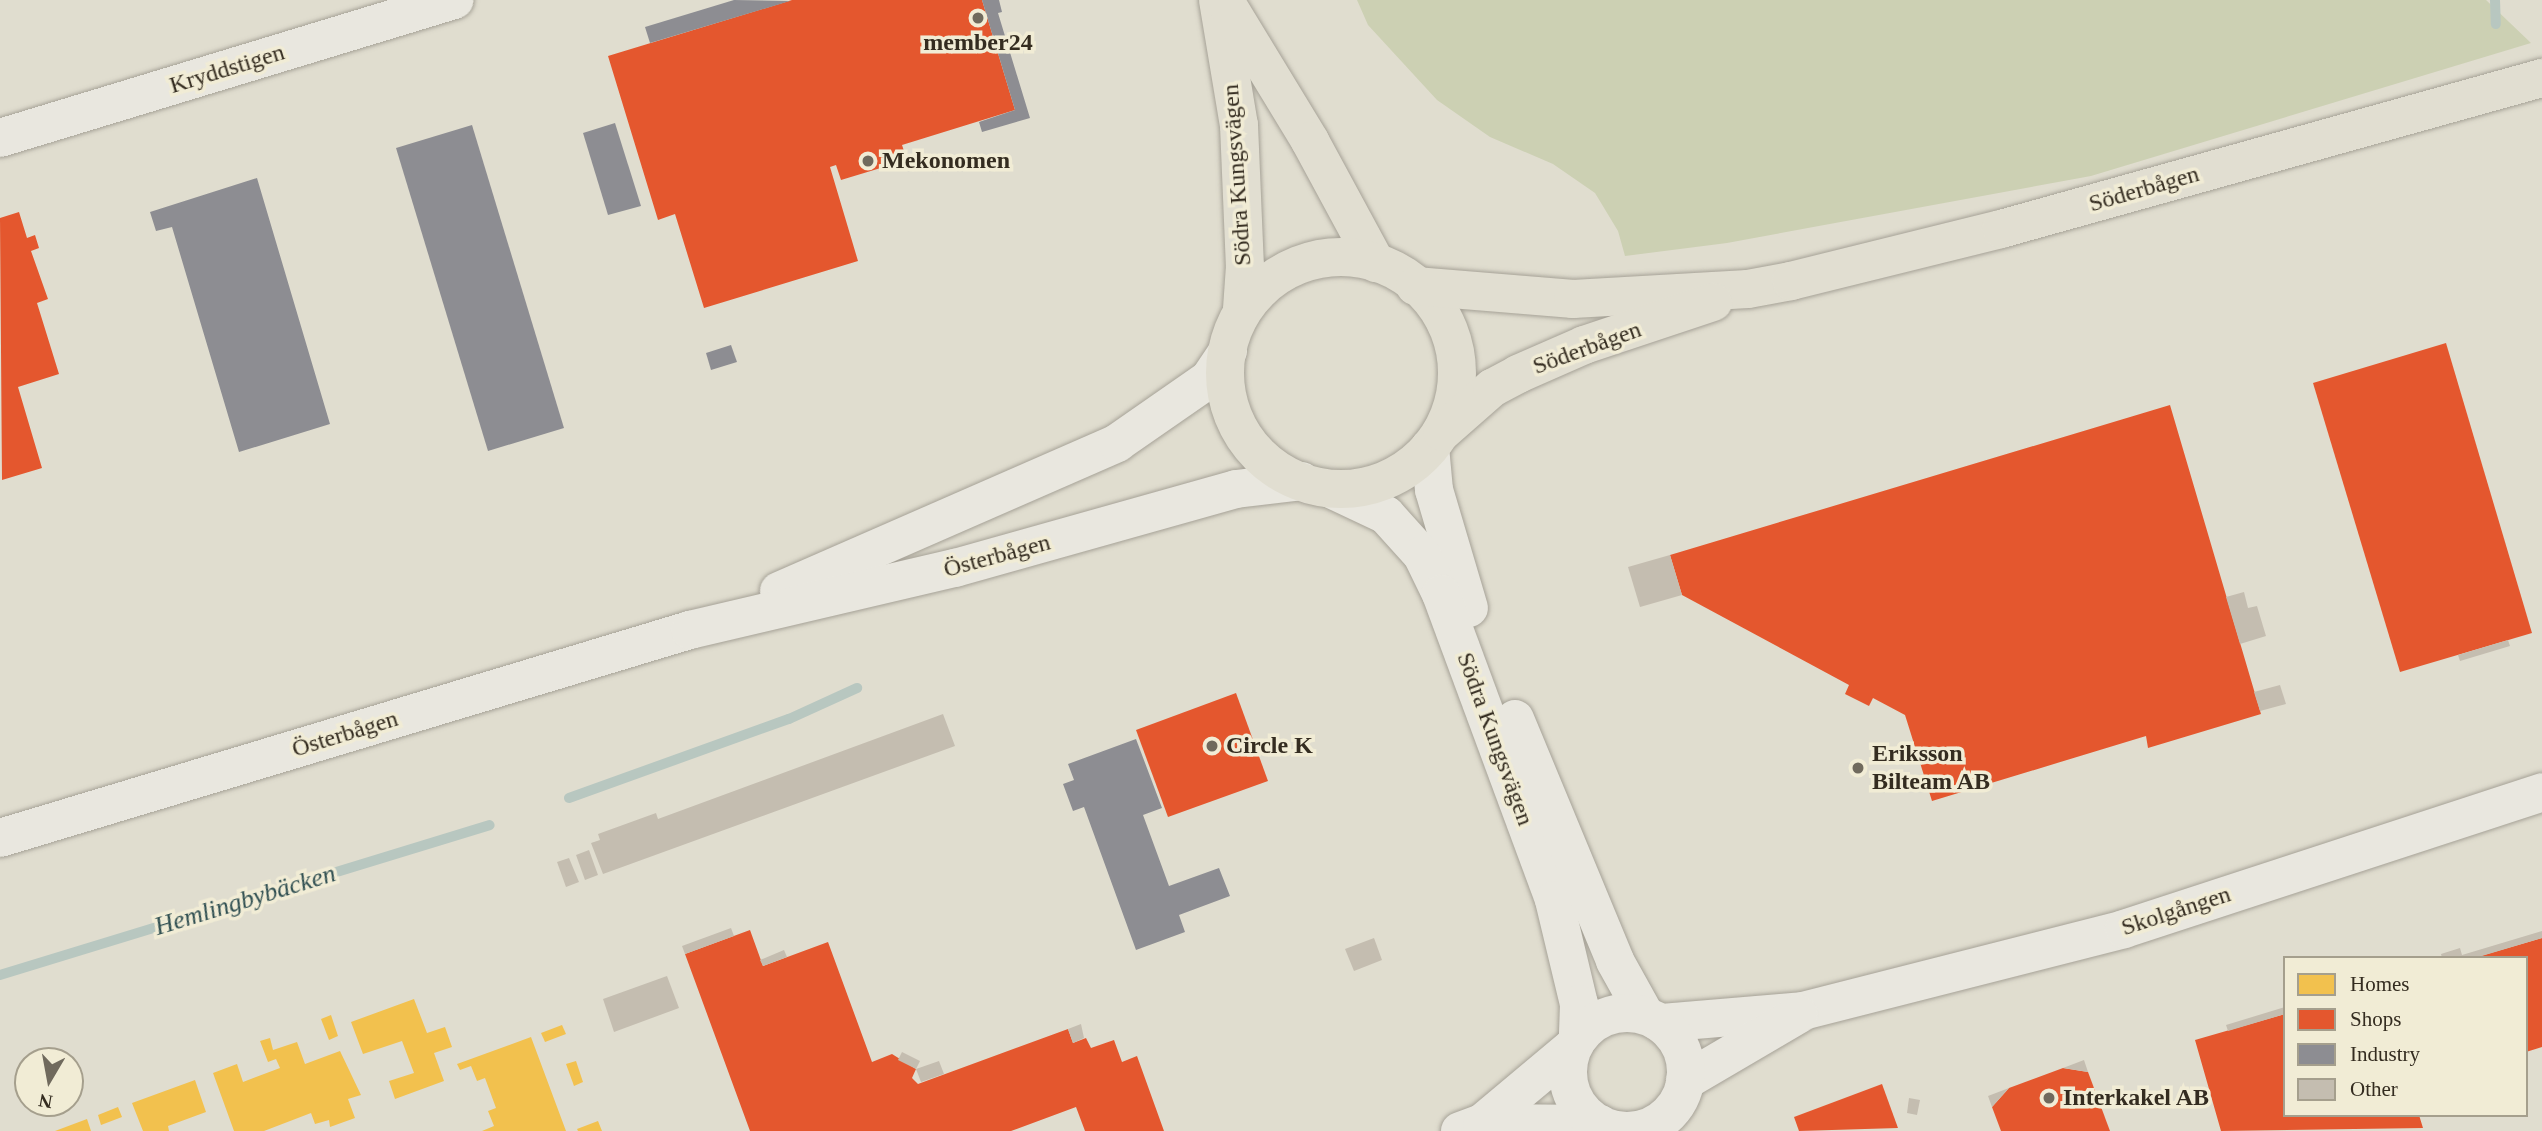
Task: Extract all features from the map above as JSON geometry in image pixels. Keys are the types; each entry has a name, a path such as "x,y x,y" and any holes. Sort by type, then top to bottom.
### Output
{"main road":[{"name":"Kryddstigen","path":"0,138 454,0"},
{"name":"Södra Kungsvägen","path":"1218,0 1239,125 1245,266 1242,309"},
{"name":"Södra Kungsvägen","path":"1225,0 1310,141 1376,263"},
{"name":"Söderbågen","path":"1435,440 1492,388 1518,374 1584,345 1748,289 2001,229 2541,78"},
{"path":"1319,257 1376,263 1415,286 1431,301 1448,328 1457,360 1456,390 1435,440 1411,467 1387,481 1358,488 1316,485 1279,471 1256,453 1241,431 1229,402 1228,351 1242,309 1262,285 1288,267 1319,257"},
{"name":"Söderbågen","path":"1415,286 1573,299 1748,289"},
{"name":"Österbågen","path":"690,630 1116,443 1209,379 1228,351"},
{"name":"Södra Kungsvägen","path":"1435,440 1434,490 1461,590 1615,961 1652,1019"},
{"name":"Södra Kungsvägen","path":"1316,485 1386,515 1422,555 1440,594 1554,900 1579,1004 1575,1043"},
{"name":"Österbågen","path":"0,838 690,630 956,568 1236,489 1316,485"},
{"name":"Skolgången","path":"1652,1019 1804,1011 2124,929 2542,792"},
{"name":"Skolgången","path":"1682,1103 1804,1011"},
{"path":"1612,1014 1652,1019 1680,1045 1682,1103 1654,1124 1613,1128 1471,1127 1612,1014"},
{"path":"1575,1043 1567,1074 1572,1094 1583,1112 1613,1128"}],"green space":[{"path":"1357,0 2486,0 2531,43 2091,176 1727,243 1625,256 1618,231 1595,193 1553,164 1490,137 1437,100 1368,25"}],"building: Homes":[{"path":"414,999 427,1033 445,1027 452,1047 434,1053 444,1081 395,1099 389,1081 414,1073 402,1041 363,1054 351,1022"},
{"path":"331,1015 338,1036 329,1040 321,1019"},
{"path":"562,1025 566,1034 545,1042 541,1033"},
{"path":"531,1037 566,1131 482,1131 494,1126 488,1111 496,1108 485,1078 477,1081 471,1066 460,1070 457,1064"},
{"path":"270,1038 273,1050 297,1042 305,1064 340,1051 361,1095 348,1099 355,1118 330,1127 329,1120 315,1124 311,1113 264,1131 234,1131 213,1073 237,1064 243,1082 280,1068 276,1059 268,1062 260,1041"},
{"path":"576,1061 583,1082 574,1086 566,1064"},
{"path":"195,1080 206,1112 168,1126 169,1131 143,1131 132,1103"},
{"path":"118,1107 122,1117 101,1125 98,1115"},
{"path":"87,1119 91,1131 55,1131"},
{"path":"598,1121 602,1131 577,1129"}],"building: Shops":[{"path":"792,0 982,0 1015,110 902,145 907,160 841,180 836,165 830,167 858,261 704,308 675,214 658,220 608,56"},
{"path":"19,212 27,238 35,235 39,248 31,251 48,299 37,303 59,374 18,387 42,468 2,480 0,218"},
{"path":"2446,343 2532,633 2400,672 2313,383"},
{"path":"2170,405 2261,714 2148,748 2146,736 1932,801 1905,715 1873,698 1869,706 1845,694 1849,685 1682,595 1670,555"},
{"path":"1236,693 1268,781 1168,817 1136,730"},
{"path":"750,930 763,966 828,942 872,1062 892,1054 916,1069 912,1078 918,1084 1068,1029 1073,1043 1086,1038 1091,1048 1114,1040 1122,1062 1137,1056 1164,1131 1085,1131 1076,1107 1011,1131 750,1131 685,954"},
{"path":"2542,938 2542,1047 2528,1051 2528,956 2480,956"},
{"path":"2283,1015 2283,1117 2420,1117 2423,1128 2221,1131 2195,1040"},
{"name":"Interkakel AB","path":"2063,1068 2088,1072 2110,1131 2001,1131 1992,1107 2009,1088"},
{"path":"1882,1084 1898,1128 1799,1131 1794,1117"}],"building: Industry":[{"path":"734,0 790,1 650,43 645,27"},
{"path":"982,0 999,0 1002,12 998,13 1030,118 982,132 979,122 1015,110"},
{"path":"615,123 641,206 608,215 583,133"},
{"path":"472,125 564,428 488,451 396,148"},
{"path":"257,178 330,424 239,452 172,227 156,231 150,212"},
{"path":"731,345 737,362 711,370 706,353"},
{"path":"1136,739 1162,808 1143,815 1169,886 1219,868 1230,896 1179,915 1185,932 1136,950 1084,807 1073,811 1063,784 1074,780 1068,764"}],"building: Other":[{"path":"1670,555 1682,595 1640,607 1628,567"},
{"path":"2244,592 2248,608 2257,606 2266,636 2240,644 2226,597"},
{"path":"2508,640 2510,646 2460,661 2458,655"},
{"path":"2280,685 2286,704 2260,711 2254,692"},
{"path":"943,714 955,746 603,874 591,843 600,840 598,834 656,813 658,819"},
{"path":"589,850 598,875 585,880 576,855"},
{"path":"569,858 579,882 566,887 557,862"},
{"path":"731,928 734,936 685,954 682,946"},
{"path":"2542,931 2542,938 2482,956 2441,954 2460,948 2462,955"},
{"path":"1374,938 1382,960 1354,971 1345,949"},
{"path":"784,950 787,957 763,966 760,960"},
{"path":"667,976 679,1008 614,1032 603,999"},
{"path":"2283,1008 2283,1015 2228,1031 2226,1025"},
{"path":"1081,1024 1084,1038 1073,1043 1068,1029"},
{"path":"902,1052 920,1061 916,1069 898,1060"},
{"path":"2084,1060 2088,1072 2063,1068"},
{"path":"939,1061 944,1074 921,1082 916,1069"},
{"path":"2009,1088 1992,1107 1988,1096"},
{"path":"1909,1098 1920,1100 1917,1115 1907,1113"}],"waterway":[{"name":"Hemlingbybäcken","path":"2495,0 2496,24"},
{"name":"Hemlingbybäcken","path":"569,798 789,719 857,688"},
{"name":"Hemlingbybäcken","path":"0,975 490,825"}],"place":[{"name":"member24","path":"978,18"},
{"name":"Mekonomen","path":"868,161"},
{"name":"Circle K","path":"1212,746"},
{"name":"Eriksson Bilteam AB","path":"1858,768"},
{"name":"Interkakel AB","path":"2049,1098"}]}
